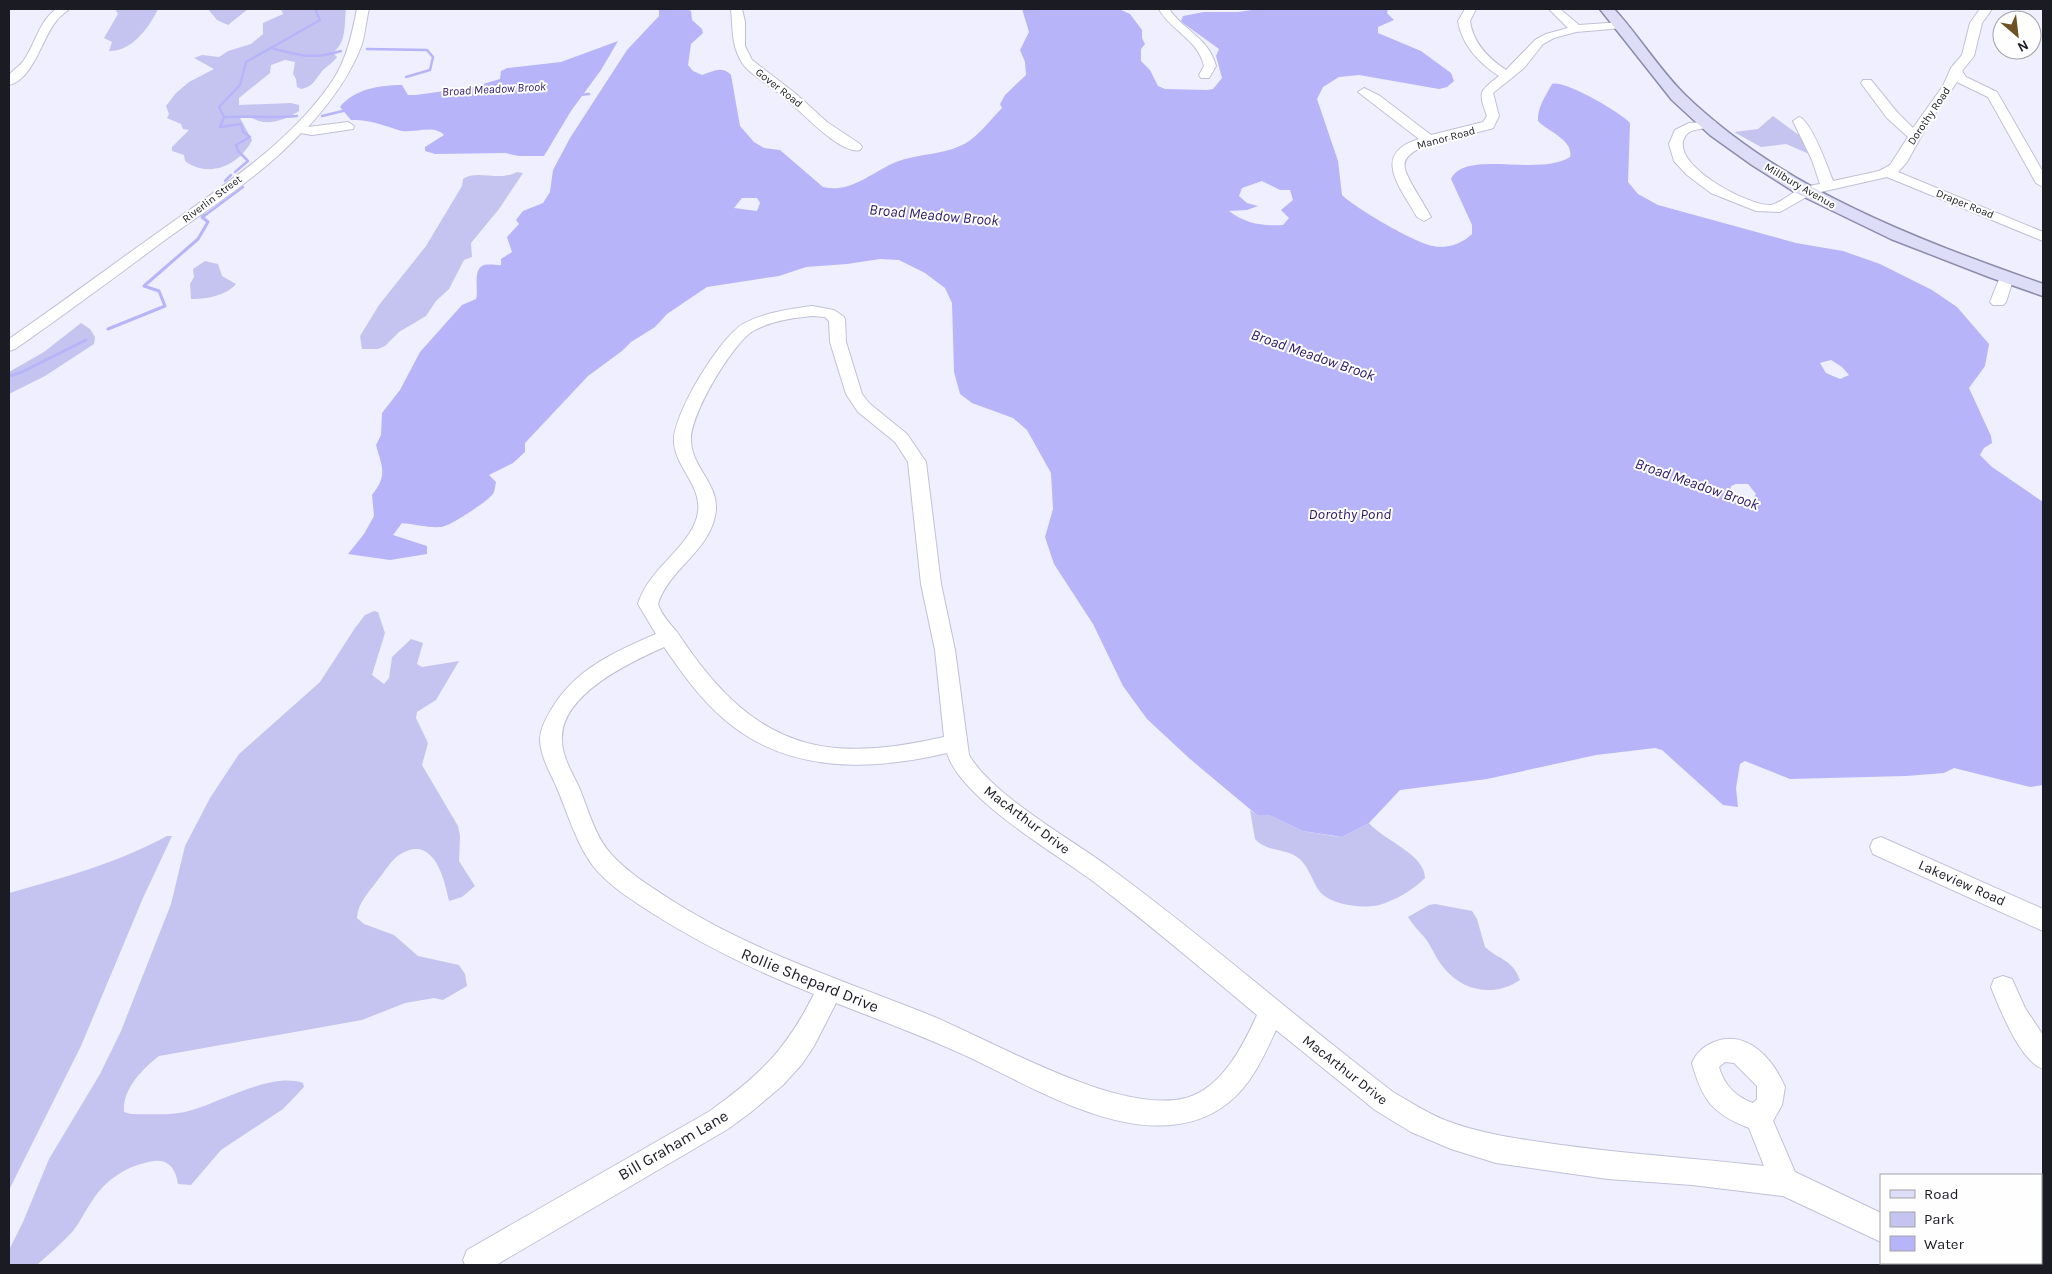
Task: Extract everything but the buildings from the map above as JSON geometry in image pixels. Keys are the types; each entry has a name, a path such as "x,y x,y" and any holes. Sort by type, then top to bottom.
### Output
{"main road":[{"name":"Millbury Avenue","path":"1607,9 1622,25 1678,96 1760,163 1807,191 1890,231 1956,259 2043,290"}],"street":[{"path":"9,81 29,62 37,43 54,17 63,9"},
{"name":"Riverlin Street","path":"9,346 269,156 297,129 343,74 353,55 359,37 363,9"},
{"name":"Gover Road","path":"736,9 739,22 739,46 747,62 791,96 822,125 855,147"},
{"path":"1164,9 1175,24 1191,33 1202,44 1210,66 1204,75"},
{"path":"1470,9 1464,21 1469,36 1486,62 1506,76"},
{"path":"1554,9 1576,29"},
{"name":"Dorothy Road","path":"1710,124 1684,129 1677,137 1676,144 1681,161 1716,190 1762,208 1775,209 1807,191 1887,172 1900,162 1914,136 1949,87 1956,71 1968,56 1976,23 1986,9"},
{"name":"Manor Road","path":"1424,217 1403,181 1397,162 1400,154 1408,148 1429,140 1488,125 1493,116 1486,96 1488,92 1520,65 1539,42 1556,34 1576,29 1622,25"},
{"path":"1956,71 1961,80 1993,95 2043,183"},
{"path":"1867,83 1892,114 1914,136"},
{"path":"1364,92 1429,140"},
{"path":"1799,120 1819,160 1828,187"},
{"path":"297,129 312,130 348,126"},
{"name":"Draper Road","path":"1887,172 2043,237"},
{"path":"1998,302 2007,277"},
{"name":"MacArthur Drive","path":"669,636 650,610 649,599 666,573 696,538 706,518 708,502 705,492 684,451 682,435 695,402 734,338 756,324 801,312 820,311 829,313 837,319 839,324 838,342 854,394 864,408 901,438 917,462 930,584 945,650 955,743 958,756 969,775 998,800 1102,875 1188,942 1271,1012 1384,1101 1420,1123 1451,1136 1496,1149 1599,1163 1785,1182 1880,1228"},
{"path":"669,636 696,675 732,714 777,743 811,754 860,759 932,749 955,743"},
{"name":"Rollie Shepard Drive","path":"669,636 590,675 574,692 555,721 551,738 555,757 581,819 602,860 632,886 705,934 753,957 948,1035 1085,1096 1127,1110 1165,1114 1194,1108 1213,1100 1237,1078 1259,1039 1271,1012"},
{"name":"Lakeview Road","path":"1881,847 2043,920"},
{"path":"2003,987 2016,1016 2043,1057"},
{"name":"Bill Graham Lane","path":"477,1260 719,1120 750,1098 778,1072 801,1043 830,989"},
{"path":"1758,1118 1785,1182"}],"green space":[{"path":"115,9 158,9 150,24 138,38 125,48 109,51 112,42 104,38 118,14"},
{"path":"208,9 248,9 228,25 217,20"},
{"path":"281,9 346,9 343,38 333,53 337,57 311,85 301,89 297,87 293,74 295,62 285,60 271,65 270,73 239,98 239,105 291,103 299,105 299,111 285,118 269,122 248,117 240,118 252,140 240,156 223,167 204,169 185,161 184,155 172,151 172,147 189,130 183,129 181,124 167,118 169,114 166,106 176,93 189,82 214,69 194,58 202,55 219,57 228,51 251,44 263,34 263,23 283,14"},
{"path":"1773,116 1803,138 1814,156 1786,144 1761,147 1734,132 1758,129"},
{"path":"517,172 523,173 499,209 471,243 472,257 464,260 449,289 436,301 426,316 399,332 385,346 378,349 362,349 360,336 379,305 426,246 462,186 463,179 475,175 503,176"},
{"path":"205,261 218,264 222,276 236,284 221,294 191,299 190,284 194,277 193,269"},
{"path":"81,323 90,329 95,337 94,344 45,376 9,394 9,372 44,352"},
{"path":"374,611 378,612 385,633 372,675 384,684 389,678 392,657 411,639 423,643 417,664 422,667 459,661 436,700 417,712 416,718 428,743 422,765 458,826 460,836 459,861 475,886 462,897 449,901 444,881 435,861 428,854 420,850 411,850 399,855 390,864 364,898 357,918 364,924 394,935 418,956 459,965 465,974 467,986 443,1000 434,998 405,1003 362,1020 159,1056 134,1081 126,1096 124,1112 131,1114 170,1114 185,1112 262,1084 277,1081 303,1083 304,1087 283,1109 221,1150 191,1185 178,1184 174,1170 164,1162 154,1161 135,1166 118,1174 104,1186 73,1231 37,1265 9,1265 9,1250 23,1222 49,1159 100,1074 121,1031 171,904 185,846 210,798 239,754 320,682 355,628 365,615"},
{"path":"1250,810 1257,815 1269,815 1303,831 1342,837 1369,823 1411,855 1423,869 1425,878 1404,894 1379,905 1356,906 1339,903 1320,892 1301,860 1292,854 1265,846 1255,839"},
{"path":"167,836 172,836 143,898 81,1046 9,1190 9,893 109,862"},
{"path":"1435,904 1472,911 1477,919 1485,947 1509,964 1520,980 1500,989 1490,990 1470,987 1452,976 1441,964 1408,917 1429,905"}],"water":[{"name":"Dorothy Pond","path":"659,9 687,9 691,11 692,20 702,29 703,33 691,44 688,65 693,71 702,75 717,70 728,72 731,75 740,126 754,142 764,148 780,150 823,187 833,188 852,185 887,166 905,159 961,146 978,134 1002,108 1000,104 1005,95 1026,75 1025,62 1020,50 1029,32 1022,9 1119,9 1130,14 1142,30 1142,38 1145,44 1141,49 1141,61 1150,70 1158,86 1165,89 1207,90 1213,89 1222,78 1216,56 1219,49 1183,23 1181,21 1183,16 1204,12 1238,12 1259,9 1388,9 1387,13 1394,20 1378,27 1378,33 1421,51 1451,73 1454,81 1447,87 1439,89 1359,75 1339,77 1323,87 1317,99 1338,161 1342,195 1359,208 1400,232 1413,239 1438,247 1459,243 1472,234 1472,225 1451,179 1459,170 1486,164 1540,165 1570,157 1570,151 1564,141 1538,121 1540,106 1552,84 1568,87 1592,98 1630,123 1628,182 1638,194 1658,205 1796,243 1843,251 1880,264 1932,290 1957,307 1989,344 1985,366 1969,388 1991,436 1992,443 1984,448 1980,455 1992,467 2043,502 2043,785 2030,787 1954,768 1944,773 1906,776 1790,779 1745,761 1740,764 1736,788 1738,807 1723,805 1662,750 1655,748 1596,755 1487,779 1400,790 1369,823 1342,837 1303,831 1269,815 1257,815 1190,759 1147,719 1123,686 1093,624 1054,564 1045,537 1053,509 1051,473 1027,430 1013,418 972,403 960,394 954,372 952,303 945,288 925,273 899,260 880,259 806,267 779,276 707,287 667,314 655,327 631,342 588,376 525,443 525,452 513,463 489,475 496,482 495,488 493,494 484,502 445,526 402,523 393,535 427,546 427,554 390,560 348,554 364,534 374,516 372,495 382,476 382,465 376,445 381,435 382,413 400,390 420,352 462,305 476,299 477,275 480,267 484,265 501,265 501,259 512,252 507,237 519,224 516,220 523,211 543,203 550,192 553,170 570,138 627,50 659,16","holes":["1262,181 1280,190 1290,190 1293,200 1281,210 1289,218 1283,225 1268,225 1254,223 1235,215 1229,211 1247,210 1258,206 1247,203 1239,196 1242,188","742,198 757,198 760,203 757,211 734,208","1831,360 1842,367 1849,375 1840,379 1826,373 1820,363","1748,484 1756,494 1752,500 1746,500 1730,491 1731,486"]},
{"path":"618,41 601,70 571,111 544,156 519,156 505,153 435,154 425,151 425,147 444,135 439,132 428,129 403,131 369,121 351,120 340,107 352,96 360,92 385,86 402,85 408,95 473,87 500,79 501,71 507,68 561,62"}],"waterway":[{"path":"224,117 219,107 240,85 246,62 320,20 315,9"},
{"path":"271,48 314,56 341,51"},
{"path":"367,49 427,50 433,57 430,70 406,77"},
{"name":"Broad Meadow Brook","path":"579,95 589,94"},
{"path":"322,116 347,110"},
{"path":"224,117 297,116"},
{"path":"224,117 220,127 241,124 243,132 250,137 236,145 238,151 248,161 235,172"},
{"path":"225,181 231,175"},
{"path":"204,216 243,187"},
{"path":"108,329 165,306 159,291 144,286 198,239 208,222 202,217 205,215"},
{"path":"9,376 22,372 86,340"}]}
